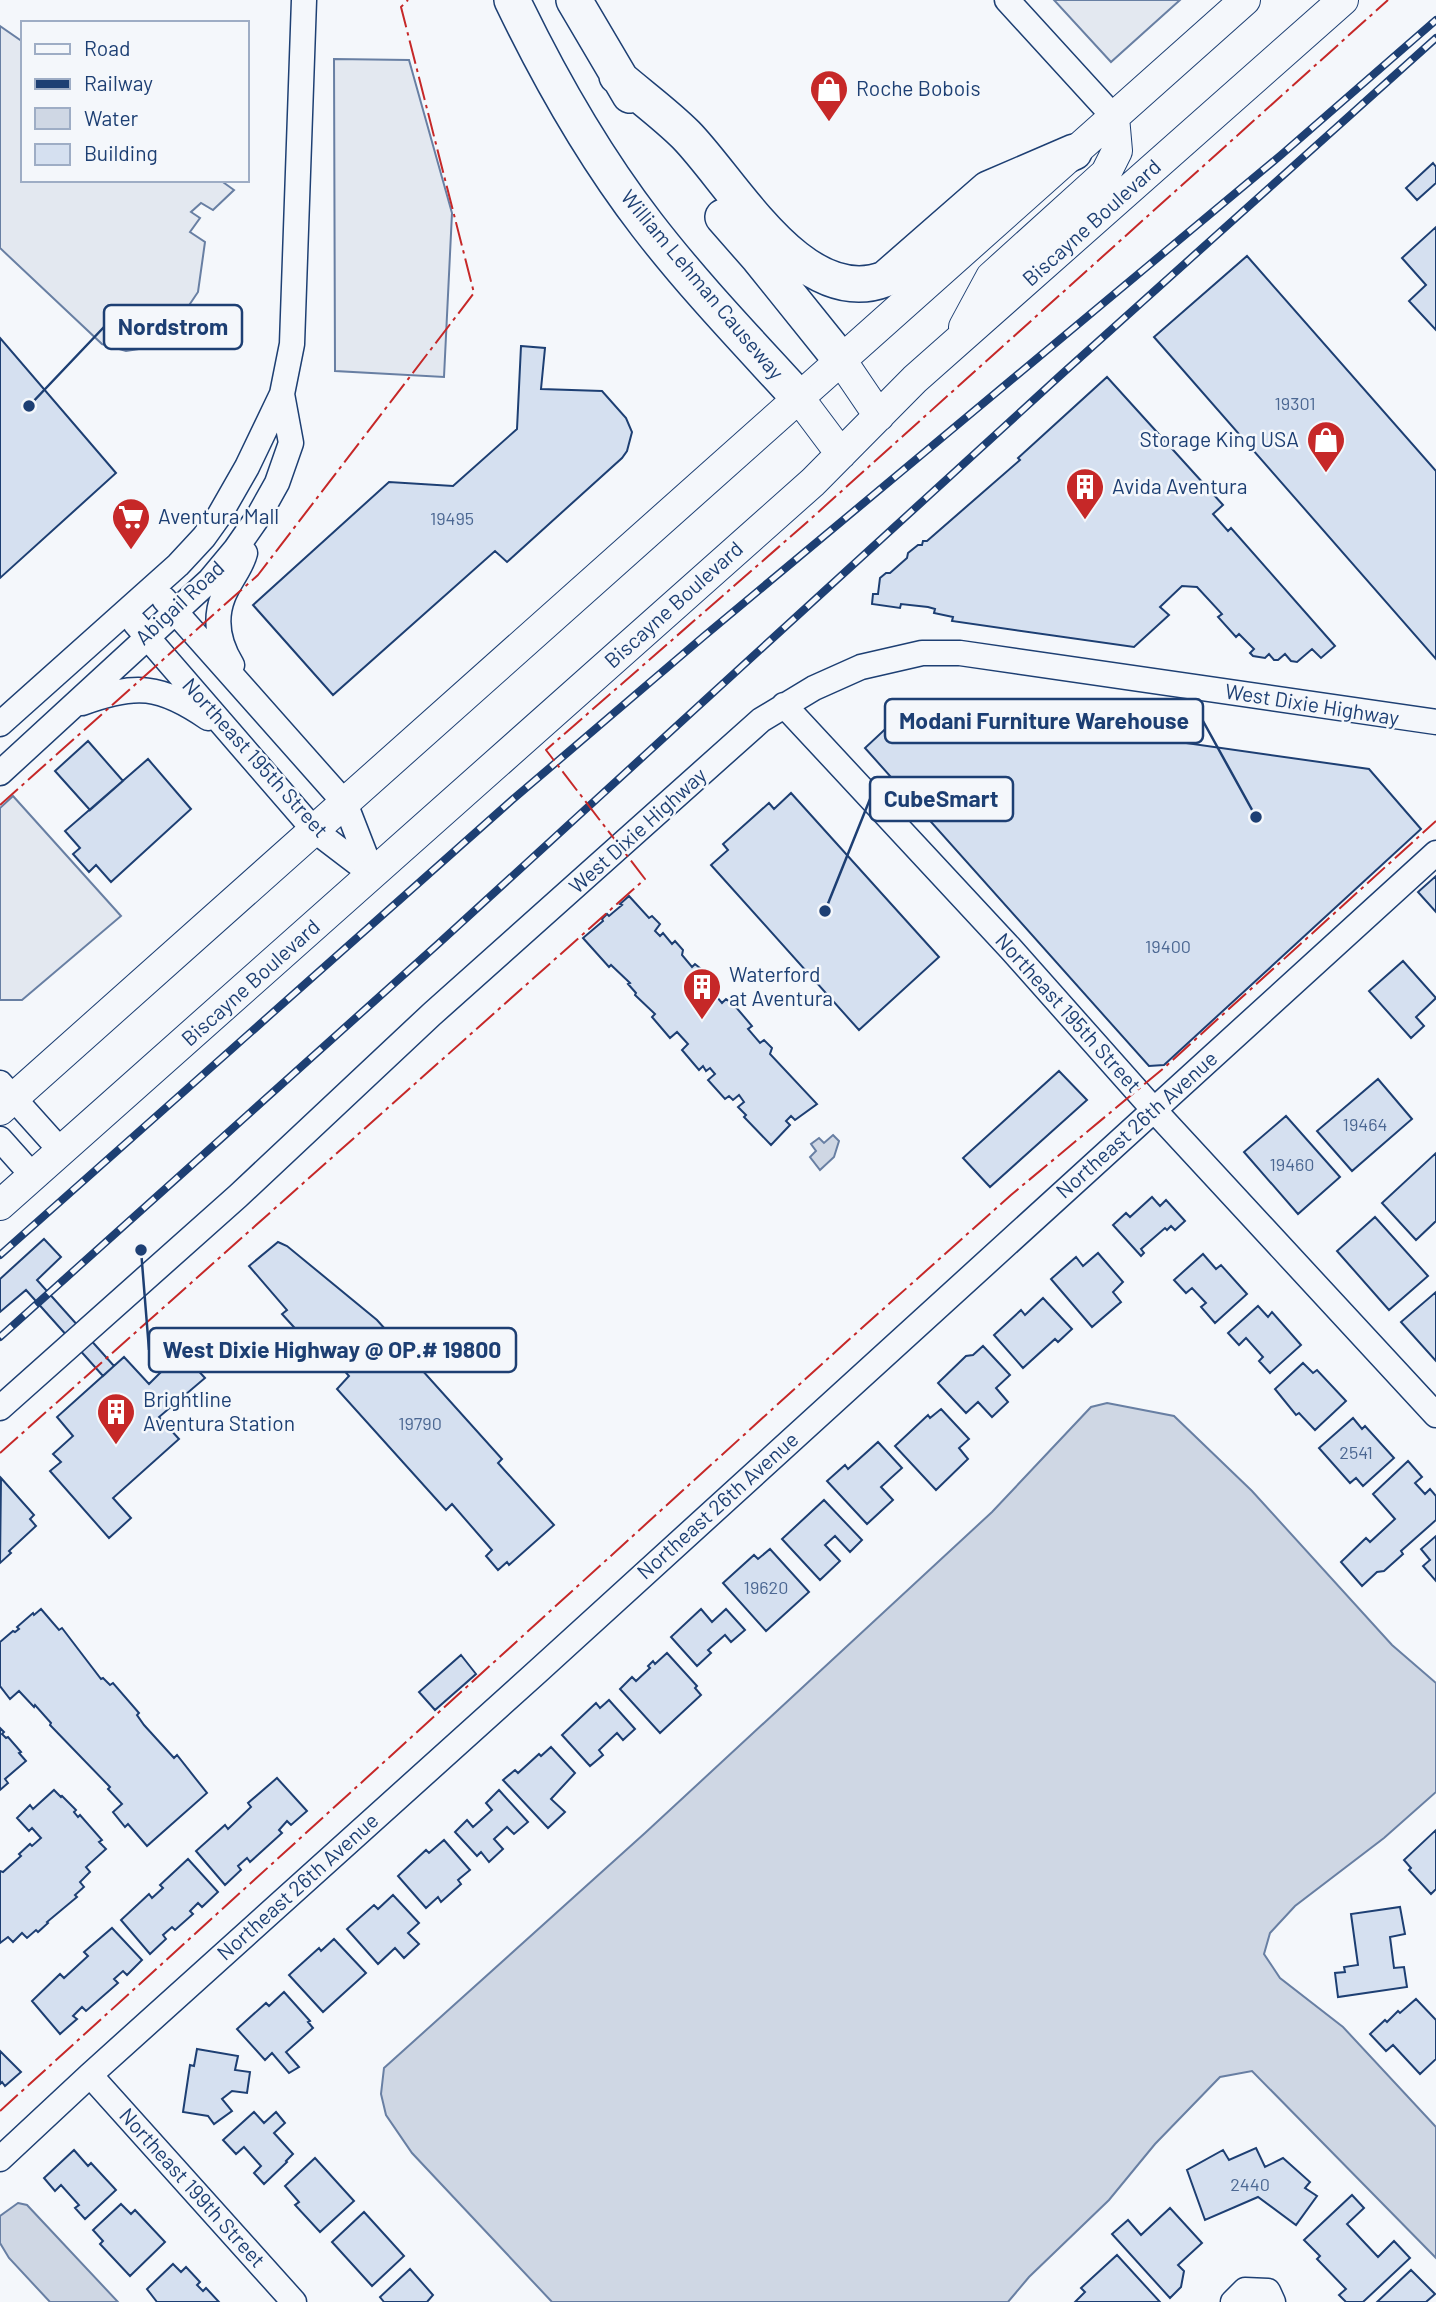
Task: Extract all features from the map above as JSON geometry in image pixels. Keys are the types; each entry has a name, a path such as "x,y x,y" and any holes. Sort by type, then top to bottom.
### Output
{"highway":[{"name":"William Lehman Causeway","path":"512,0 565,102 626,196 692,281 799,398"},
{"path":"574,0 617,76 684,170 841,360"},
{"path":"617,76 687,136 743,204 793,256 806,266 846,283 867,285 886,279 988,189 1074,152"}],"main road":[{"path":"5,1097 345,803 1245,0"},
{"name":"Biscayne Boulevard","path":"0,1205 813,482 915,379 1343,0"},
{"path":"954,346 991,277 1099,180 1111,166 1117,151 1114,117"},
{"path":"841,360 879,416"},
{"name":"William Lehman Causeway","path":"799,398 841,454"}],"street":[{"name":"Abigail Road","path":"0,724 178,565 204,537 247,467 282,394 292,344 304,0"},
{"path":"1007,0 1114,117"},
{"name":"Abigail Road","path":"0,773 210,580 235,550 277,483 291,443 282,394"},
{"path":"252,526 243,561 223,597 218,619 220,639 226,656 257,704"},
{"name":"Northeast 195th Street","path":"153,587 345,803 373,875"},
{"name":"Northeast 195th Street","path":"126,611 314,830 373,875"},
{"name":"West Dixie Highway","path":"0,1408 238,1196 432,1014 761,720 826,682 861,667 901,656 944,652 1436,722"},
{"path":"69,708 112,692 148,690 169,695 230,733"},
{"name":"Northeast 195th Street","path":"784,705 1436,1415"},
{"name":"Northeast 26th Avenue","path":"0,2159 1436,853"},
{"path":"5,1097 61,1151"},
{"path":"0,1139 33,1176"},
{"name":"Northeast 199th Street","path":"90,2075 294,2302"},
{"path":"1233,2302 1245,2290 1268,2291 1273,2302"}],"shaded area":[{"path":"1054,0 1180,0 1111,62"},
{"path":"0,26 21,41 21,182 223,182 234,190 213,210 201,203 191,212 200,218 190,232 205,242 198,292 175,326 145,348 126,351 102,344 0,248"},
{"path":"334,59 409,60 452,213 444,377 335,371"},
{"path":"13,796 121,916 22,1000 0,1000 0,808"}],"water":[{"path":"833,1135 839,1141 834,1157 820,1170 810,1157 816,1151 811,1144 819,1138 824,1143"},
{"path":"1107,1403 1174,1416 1252,1491 1392,1645 1436,1683 1436,1792 1384,1838 1295,1906 1270,1933 1264,1954 1280,1978 1343,2027 1436,2127 1436,2258 1252,2071 1220,2077 1155,2144 1109,2200 1029,2277 1008,2302 552,2302 412,2153 386,2115 381,2094 384,2068 645,1833 992,1512 1091,1407"},
{"path":"18,2203 27,2205 118,2302 50,2302 9,2258 0,2243 0,2216"}],"building":[{"path":"1433,163 1436,167 1436,183 1417,200 1406,188"},
{"path":"1436,227 1436,330 1409,301 1426,285 1402,258"},
{"path":"1247,256 1436,471 1436,659 1154,337"},
{"path":"0,338 116,473 0,578"},
{"path":"0,338 116,473 0,578"},
{"path":"521,346 545,348 541,389 602,391 626,418 632,432 627,451 507,562 495,551 333,695 253,605 389,482 453,486 517,429"},
{"name":"Avida Aventura","path":"1107,377 1223,505 1213,514 1228,531 1231,528 1335,646 1321,658 1312,649 1297,662 1291,661 1285,654 1278,660 1274,660 1269,654 1265,658 1253,656 1250,653 1254,649 1239,634 1236,637 1218,617 1222,614 1197,587 1182,586 1160,607 1169,615 1134,647 952,621 953,617 934,613 935,609 928,607 901,604 900,608 872,604 873,594 878,594 880,578 890,573 907,558 908,553 922,545 923,541 927,541 1020,460 1018,458"},
{"path":"912,704 1369,769 1421,829 1164,1065 1149,1066 865,748"},
{"path":"88,741 123,781 90,810 55,771"},
{"path":"148,759 191,809 111,882 96,865 89,872 73,854 80,848 65,831"},
{"path":"791,793 939,957 859,1030 711,865 728,850 723,844 769,803 774,809"},
{"path":"1436,876 1436,912 1418,892"},
{"name":"Waterford at Aventura","path":"629,896 649,918 652,916 660,924 655,931 660,936 663,933 672,944 675,941 692,967 695,964 719,989 715,992 722,1003 726,999 735,1006 752,1026 748,1029 760,1043 764,1040 772,1048 770,1054 817,1104 795,1120 791,1116 786,1121 790,1125 771,1145 744,1117 746,1115 738,1107 744,1102 739,1095 733,1100 729,1096 725,1099 708,1080 715,1074 710,1068 706,1071 703,1066 699,1070 682,1050 688,1044 677,1032 670,1038 652,1017 655,1014 635,995 628,984 630,983 611,965 609,967 583,938"},
{"path":"1403,961 1436,998 1416,1017 1424,1026 1411,1038 1369,991"},
{"path":"1059,1071 1087,1100 990,1187 963,1158"},
{"path":"1378,1079 1412,1119 1352,1171 1317,1131"},
{"path":"1286,1116 1340,1177 1298,1214 1244,1152"},
{"path":"1436,1153 1436,1221 1416,1240 1382,1203"},
{"path":"1152,1197 1160,1206 1166,1200 1185,1221 1175,1230 1171,1226 1167,1230 1165,1228 1141,1249 1144,1253 1141,1256 1113,1225 1126,1213 1130,1217"},
{"path":"1375,1217 1428,1276 1389,1310 1337,1251"},
{"path":"44,1239 61,1257 37,1280 114,1366 103,1376 26,1290 0,1312 0,1279"},
{"path":"278,1242 287,1246 377,1320 502,1459 498,1463 554,1525 509,1565 507,1562 498,1570 486,1556 492,1550 452,1504 446,1510 337,1389 349,1376 308,1330 302,1336 282,1314 287,1310 249,1266"},
{"path":"1098,1253 1123,1282 1113,1292 1121,1302 1092,1327 1051,1279 1076,1257 1083,1266"},
{"path":"1203,1254 1216,1269 1221,1265 1247,1294 1215,1323 1201,1307 1206,1303 1192,1288 1186,1293 1174,1280"},
{"path":"1436,1292 1436,1361 1401,1322"},
{"path":"1043,1298 1072,1329 1058,1342 1055,1339 1023,1368 994,1335 1021,1310 1025,1315"},
{"path":"1258,1306 1268,1317 1272,1312 1301,1345 1270,1373 1259,1361 1263,1357 1246,1338 1239,1345 1228,1333"},
{"path":"983,1346 1010,1375 996,1388 1008,1402 992,1417 978,1402 966,1413 938,1383 966,1356 973,1355"},
{"name":"Brightline Aventura Station","path":"181,1352 205,1378 159,1417 179,1439 113,1498 131,1518 109,1538 50,1471 61,1462 53,1454 73,1436 57,1417 124,1357 149,1384"},
{"path":"1303,1363 1313,1373 1317,1370 1346,1401 1315,1430 1299,1413 1296,1415 1275,1389"},
{"path":"941,1409 969,1439 959,1448 968,1459 936,1490 895,1446 928,1415 930,1418"},
{"path":"1353,1418 1362,1429 1365,1426 1394,1458 1363,1486 1356,1478 1350,1483 1319,1448"},
{"path":"878,1442 902,1468 881,1487 893,1500 867,1524 827,1481 845,1465 848,1469"},
{"path":"1408,1461 1422,1477 1415,1483 1425,1494 1430,1489 1436,1496 1436,1520 1401,1551 1403,1554 1384,1571 1377,1572 1362,1586 1341,1562 1366,1538 1370,1542 1395,1519 1373,1494"},
{"path":"1,1478 34,1515 30,1519 36,1526 0,1563"},
{"path":"824,1500 862,1540 850,1552 835,1536 825,1545 840,1561 820,1580 782,1539"},
{"path":"1436,1536 1436,1581 1423,1566 1430,1560 1421,1549"},
{"path":"770,1549 809,1592 766,1631 723,1583 754,1555 758,1559"},
{"path":"41,1609 59,1630 62,1628 101,1679 110,1685 113,1683 139,1713 137,1715 144,1725 174,1758 177,1755 207,1793 147,1846 128,1824 125,1827 113,1812 122,1804 108,1789 110,1787 50,1725 35,1705 34,1707 19,1691 10,1699 0,1686 0,1642"},
{"path":"701,1609 712,1622 726,1609 745,1630 731,1642 725,1635 708,1650 711,1653 697,1666 671,1637"},
{"path":"667,1653 697,1686 695,1688 701,1695 660,1733 620,1689 632,1677 636,1681 650,1668 648,1666 653,1661 655,1664"},
{"path":"461,1655 476,1674 435,1710 419,1692"},
{"path":"609,1700 635,1729 623,1740 617,1733 599,1750 603,1755 590,1766 562,1735 596,1703 600,1708"},
{"path":"0,1728 4,1732 2,1734 8,1737 26,1761 5,1779 8,1783 0,1790"},
{"path":"551,1747 575,1773 551,1799 565,1812 548,1828 503,1780 515,1770 518,1773"},
{"path":"277,1778 307,1811 291,1825 287,1821 279,1830 282,1833 250,1862 247,1858 238,1866 241,1870 225,1885 196,1851 225,1825 228,1829 251,1807 248,1803"},
{"path":"54,1790 76,1810 74,1812 78,1817 80,1815 102,1840 99,1842 106,1849 86,1867 90,1872 80,1882 84,1887 75,1895 77,1897 38,1932 36,1930 27,1938 22,1933 13,1942 8,1937 0,1943 0,1871 3,1872 30,1844 32,1846 41,1838 32,1828 29,1831 17,1818 30,1805 33,1809"},
{"path":"499,1790 528,1822 514,1834 507,1827 494,1839 503,1849 489,1862 481,1852 477,1856 455,1832 467,1820 473,1827 492,1810 486,1803"},
{"path":"1436,1830 1436,1889 1431,1894 1409,1870 1411,1868 1404,1860"},
{"path":"444,1840 470,1870 458,1880 461,1884 441,1902 438,1897 426,1908 398,1876 426,1850 429,1853"},
{"path":"188,1859 218,1892 202,1907 198,1903 190,1911 193,1914 175,1930 172,1927 163,1935 166,1939 150,1954 121,1920 149,1894 152,1898 163,1888 160,1885"},
{"path":"393,1895 419,1923 408,1933 419,1944 404,1958 395,1948 378,1964 347,1929 374,1905 378,1909"},
{"path":"1400,1907 1405,1934 1390,1937 1394,1968 1404,1967 1407,1987 1338,1997 1335,1973 1345,1972 1344,1967 1358,1965 1351,1914"},
{"path":"112,1928 142,1960 127,1975 123,1971 114,1979 118,1983 86,2011 82,2007 73,2016 77,2019 60,2034 32,2001 60,1974 64,1978 88,1956 84,1952"},
{"path":"334,1939 366,1973 323,2012 289,1975 319,1948 321,1951"},
{"path":"284,1992 313,2028 286,2052 299,2067 289,2073 272,2053 265,2060 237,2029 266,2003 269,2006"},
{"path":"1416,1999 1436,2020 1436,2059 1420,2074 1393,2045 1386,2051 1370,2034"},
{"path":"197,2049 238,2056 235,2070 250,2072 247,2093 232,2091 222,2099 232,2111 214,2124 208,2116 183,2112 190,2065 194,2066"},
{"path":"0,2051 21,2072 5,2086 2,2082 0,2084"},
{"path":"254,2112 264,2123 276,2112 285,2123 274,2133 293,2154 264,2184 254,2173 261,2166 244,2147 236,2154 223,2140"},
{"path":"1256,2148 1265,2167 1283,2158 1310,2182 1305,2188 1317,2196 1296,2225 1258,2197 1205,2220 1187,2170 1223,2150 1229,2160"},
{"path":"74,2150 88,2166 91,2163 116,2190 85,2219 75,2208 79,2205 61,2185 55,2191 44,2178"},
{"path":"315,2158 354,2201 320,2232 295,2205 299,2202 285,2186"},
{"path":"1352,2195 1364,2208 1347,2224 1378,2257 1394,2241 1410,2258 1363,2302 1346,2302 1339,2295 1346,2289 1317,2259 1320,2256 1304,2240"},
{"path":"121,2204 131,2214 135,2210 165,2242 130,2276 100,2244 103,2241 93,2230"},
{"path":"1170,2208 1202,2243 1178,2265 1184,2271 1181,2287 1170,2298 1112,2234 1128,2220 1141,2235"},
{"path":"364,2212 404,2256 372,2286 332,2242"},
{"path":"1117,2255 1160,2302 1075,2302 1085,2292 1081,2288"},
{"path":"173,2264 181,2272 186,2267 200,2282 197,2285 203,2291 206,2288 219,2302 157,2302 147,2289"},
{"path":"410,2269 433,2295 427,2302 384,2302 380,2297"},
{"path":"1411,2270 1435,2294 1426,2302 1377,2302"}],"railway":[{"path":"0,1255 512,800 703,637 1281,155 1436,20"},
{"path":"0,1337 438,944 1063,373 1436,38"}],"power":[{"path":"0,805 258,575 474,293 401,7 408,0"},
{"path":"0,1453 645,879 546,750 805,524 1388,0"},
{"path":"0,2111 844,1344 1011,1195 1165,1067 1436,821"}],"place":[{"name":"Roche Bobois","path":"829,123"},
{"name":"Nordstrom","path":"29,406"},
{"name":"Storage King USA","path":"1326,474"},
{"name":"Avida Aventura","path":"1085,521"},
{"name":"Aventura Mall","path":"131,551"},
{"name":"Modani Furniture Warehouse","path":"1256,817"},
{"name":"CubeSmart","path":"825,911"},
{"name":"Waterford at Aventura","path":"702,1021"},
{"name":"West Dixie Highway @ OP.# 19800","path":"141,1250"},
{"name":"Brightline Aventura Station","path":"116,1446"}]}
